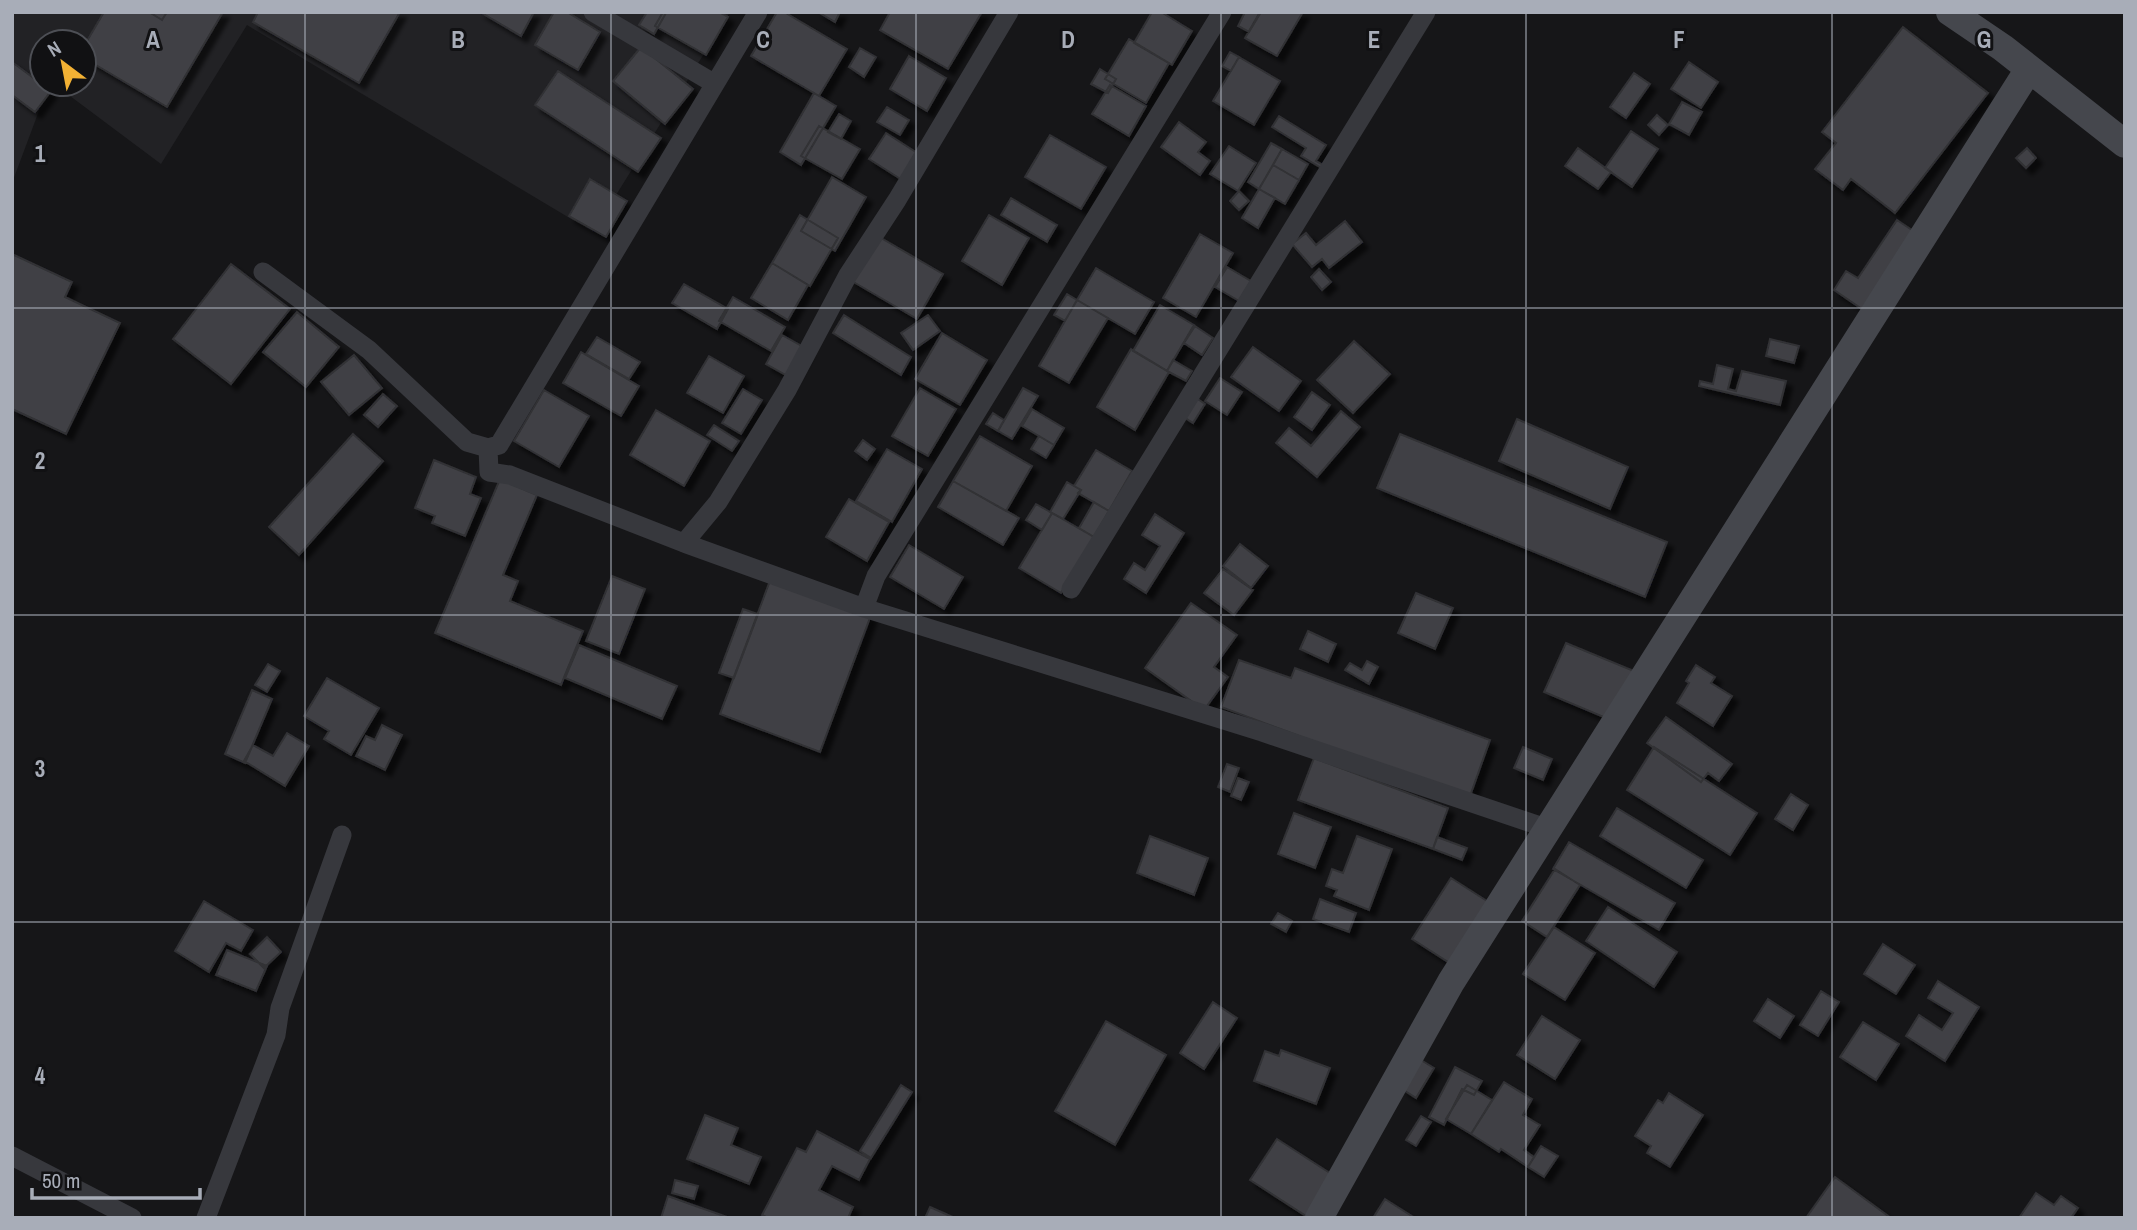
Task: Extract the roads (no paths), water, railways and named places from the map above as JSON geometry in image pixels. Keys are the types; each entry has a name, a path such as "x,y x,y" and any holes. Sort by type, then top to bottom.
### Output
{"street":[{"path":"593,12 715,84"},
{"path":"263,272 369,350 467,442 488,448 499,445 758,12"},
{"path":"684,543 718,502 787,390 848,275 897,200 1009,12"},
{"path":"864,608 876,576 1222,12"},
{"path":"1071,589 1426,12"},
{"path":"1950,12 2125,144"},
{"path":"1319,1218 1451,982 2029,69"},
{"path":"488,448 489,471 510,475 684,543 864,608 1262,732 1549,829"},
{"path":"206,1218 276,1035 280,1009 342,835"},
{"path":"12,1156 132,1218"}]}
